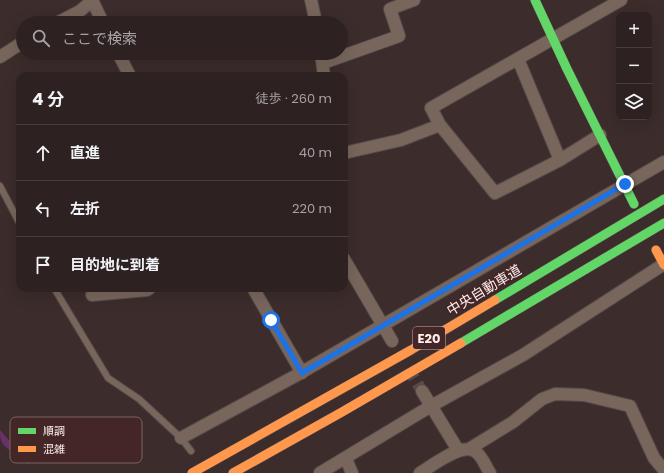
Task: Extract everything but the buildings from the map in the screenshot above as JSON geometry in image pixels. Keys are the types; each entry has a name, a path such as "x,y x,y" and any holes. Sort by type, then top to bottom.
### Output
{"main road":[{"path":"535,0 567,69 634,204"},
{"name":"中央自動車道","path":"192,473 404,353 664,199"},
{"name":"E20","path":"233,473 302,436 421,367 664,222"},
{"path":"656,250 664,264"}],"street":[{"path":"70,16 80,11 92,0 100,16"},
{"path":"311,0 314,16"},
{"path":"348,51 400,36 390,9 414,0"},
{"path":"600,135 560,160 495,194 440,125 431,108 621,0"},
{"path":"0,57 16,47"},
{"path":"518,59 560,160"},
{"path":"122,60 128,72"},
{"path":"322,60 324,72"},
{"path":"348,153 401,140 440,125"},
{"path":"181,438 302,373 664,162"},
{"path":"320,473 431,406 524,354 664,264"},
{"path":"348,266 392,341"},
{"path":"92,295 125,292"},
{"path":"255,292 302,373"},
{"path":"422,390 431,406 463,449 476,452 490,473"},
{"path":"420,473 513,422 542,399 555,394 584,395 630,406 654,458 664,470"},
{"path":"346,458 352,473"}],"lane":[{"path":"0,186 16,216"},
{"path":"56,292 108,378 139,399 181,438 191,451"}],"shaded area":[{"path":"0,430 10,441 10,451 5,447 1,439"}],"tunnel":[{"path":"408,368 422,391"}],"traffic: fast":[{"path":"535,0 567,69 634,204"},
{"path":"495,300 664,199"},
{"path":"461,343 664,223"}],"traffic: slow":[{"path":"656,250 664,265"},
{"path":"192,473 411,350 495,300"},
{"path":"233,473 461,343"}],"route":[{"path":"271,320 302,373 625,184"}]}
